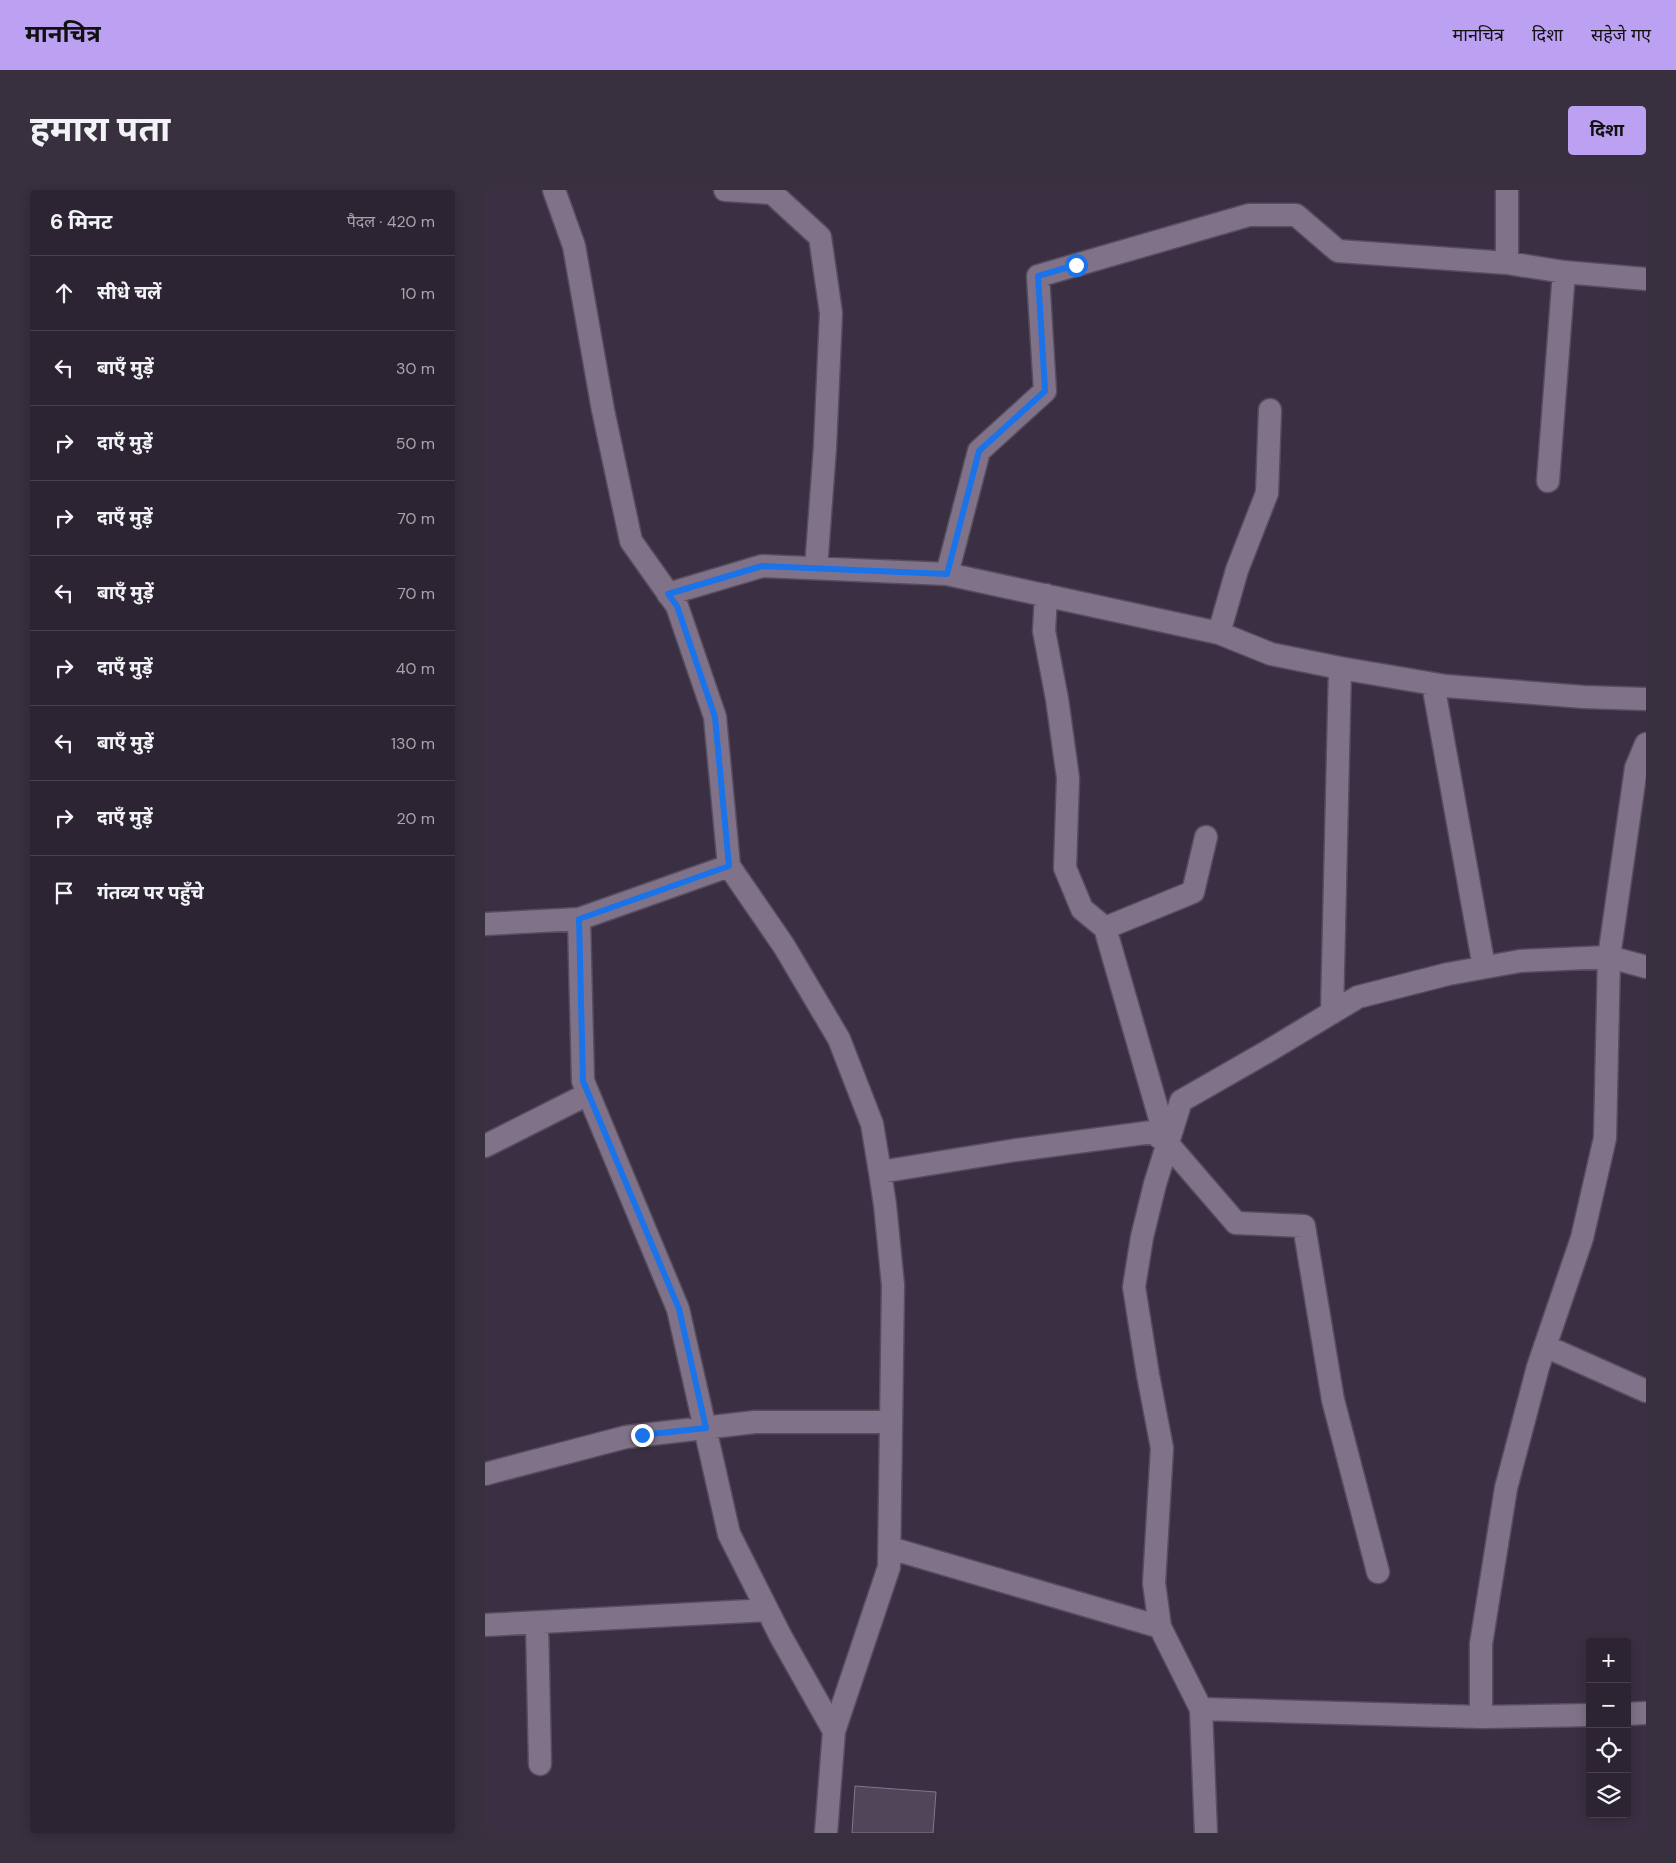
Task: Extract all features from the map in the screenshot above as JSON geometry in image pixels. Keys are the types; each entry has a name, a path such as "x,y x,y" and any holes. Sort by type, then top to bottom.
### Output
{"street":[{"path":"554,190 574,246 603,410 631,541 677,606 715,717 729,866 784,946 839,1039 872,1124 880,1172 893,1285 889,1567 834,1731 826,1833"},
{"path":"725,190 773,192 820,237 831,313 825,447 816,568"},
{"path":"1507,190 1507,263"},
{"path":"947,574 979,451 1045,391 1038,276 1249,216 1296,216 1338,252 1507,263 1564,272 1646,279"},
{"path":"1548,481 1564,272"},
{"path":"1219,633 1237,570 1267,493 1270,410"},
{"path":"668,594 762,566 947,574 1219,633 1271,654 1340,668 1433,684 1574,696 1646,699"},
{"path":"1046,595 1044,631 1057,699 1068,778 1065,868 1082,909 1105,928 1167,1143"},
{"path":"1332,1013 1340,668"},
{"path":"1433,684 1484,967"},
{"path":"1481,1717 1481,1644 1506,1488 1545,1346 1582,1238 1605,1138 1609,957 1636,768 1646,744"},
{"path":"1105,928 1193,892 1206,837"},
{"path":"485,924 579,919 729,866"},
{"path":"579,919 583,1081 679,1309 729,1534 767,1610 834,1731"},
{"path":"1206,1833 1201,1709 1160,1627 1154,1583 1162,1448 1134,1287 1141,1237 1167,1143 1181,1101 1358,997 1448,974 1520,961 1609,957 1646,967"},
{"path":"485,1146 588,1094"},
{"path":"880,1172 1016,1150 1152,1132 1167,1143 1236,1223 1304,1226 1333,1400 1378,1572"},
{"path":"1545,1346 1646,1391"},
{"path":"485,1474 626,1437 755,1422 891,1422"},
{"path":"890,1548 1160,1627"},
{"path":"485,1626 767,1610"},
{"path":"537,1623 540,1764"},
{"path":"1201,1709 1481,1717 1586,1715"},
{"path":"1631,1714 1646,1713"}],"building":[{"path":"855,1786 936,1792 933,1833 852,1833"}],"route":[{"path":"642,1435 706,1428 679,1309 583,1081 579,919 729,866 715,717 677,606 668,594 762,566 947,574 979,451 1045,391 1038,276 1076,265"}]}
